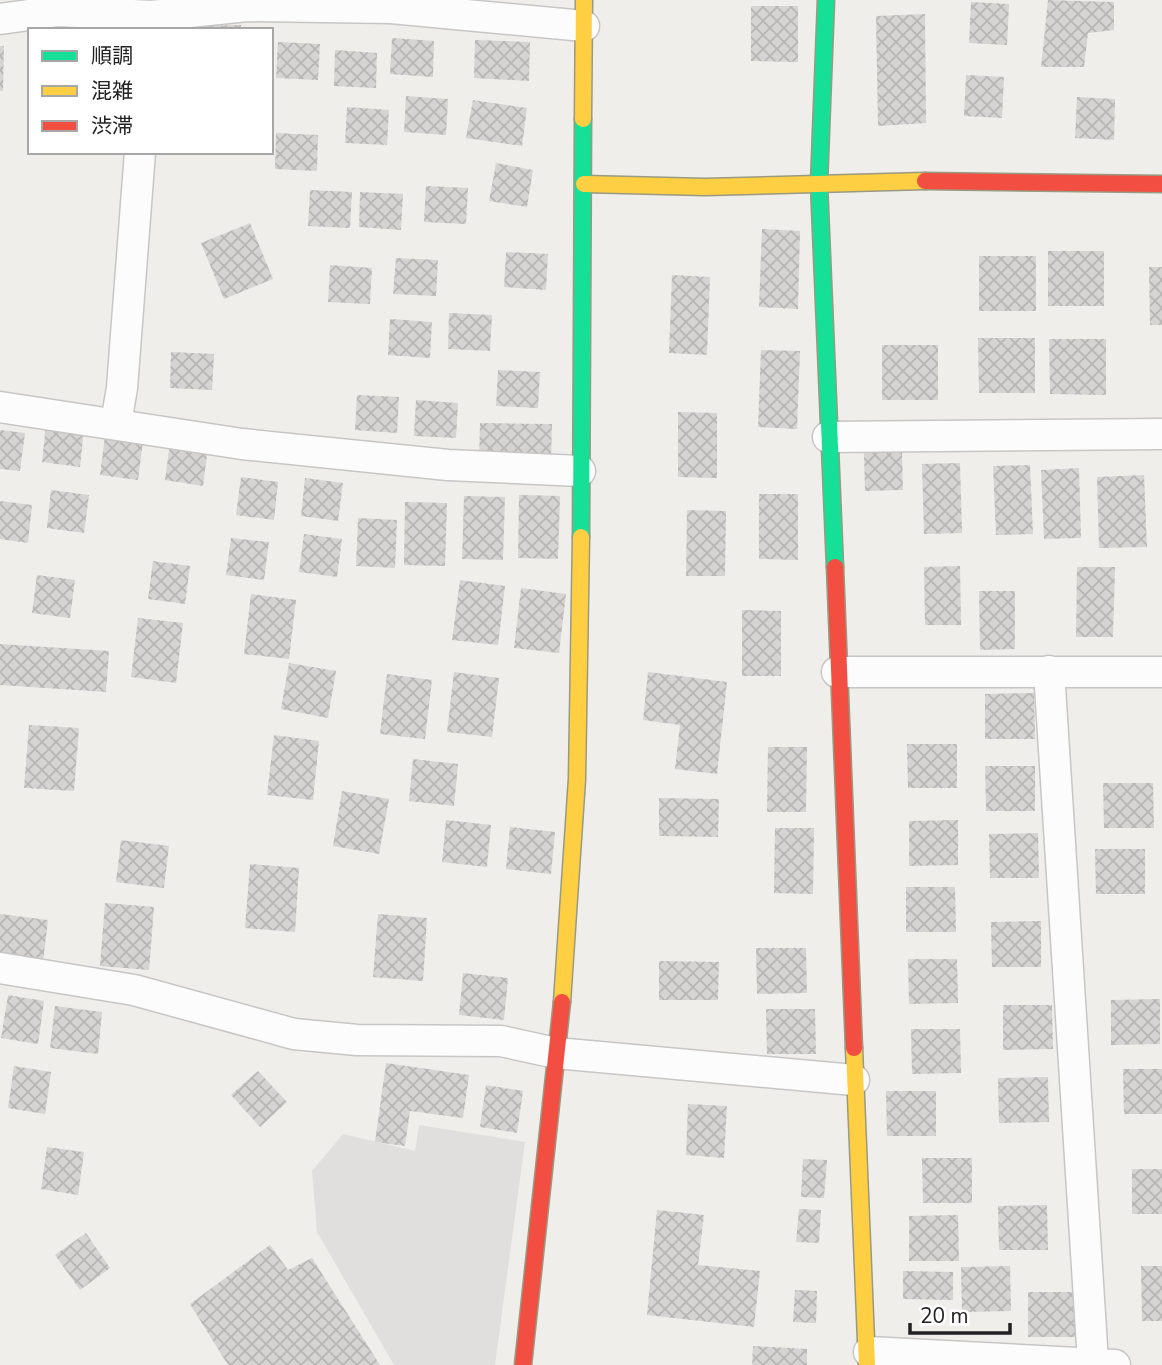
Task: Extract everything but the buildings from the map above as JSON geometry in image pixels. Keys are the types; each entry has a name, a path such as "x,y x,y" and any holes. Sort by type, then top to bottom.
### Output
{"street":[{"path":"826,0 819,184 836,672 868,1358 1104,1364 1049,671"},
{"path":"0,19 59,5 150,23 247,6 584,13 580,471 582,616 578,779 568,945 523,1365"},
{"path":"117,424 140,154"},
{"path":"584,184 705,187 917,181 1162,184"},
{"path":"0,408 242,443 420,462 580,471"},
{"path":"828,437 1162,434"},
{"path":"836,672 1162,672"},
{"path":"0,968 134,990 294,1034 357,1040 501,1041 556,1053 854,1080"}],"shaded area":[{"path":"419,1125 525,1142 495,1365 394,1365 317,1232 312,1171 343,1134 415,1151"}],"traffic: fast":[{"path":"826,0 819,184 835,567"},
{"path":"581,537 583,119"}],"traffic: slow":[{"path":"583,119 584,0"},
{"path":"584,184 705,187 925,181"},
{"path":"562,1002 577,779 581,537"},
{"path":"854,1048 867,1365"}],"traffic: jam":[{"path":"925,181 1162,184"},
{"path":"835,567 854,1048"},
{"path":"523,1365 562,1002"}]}
